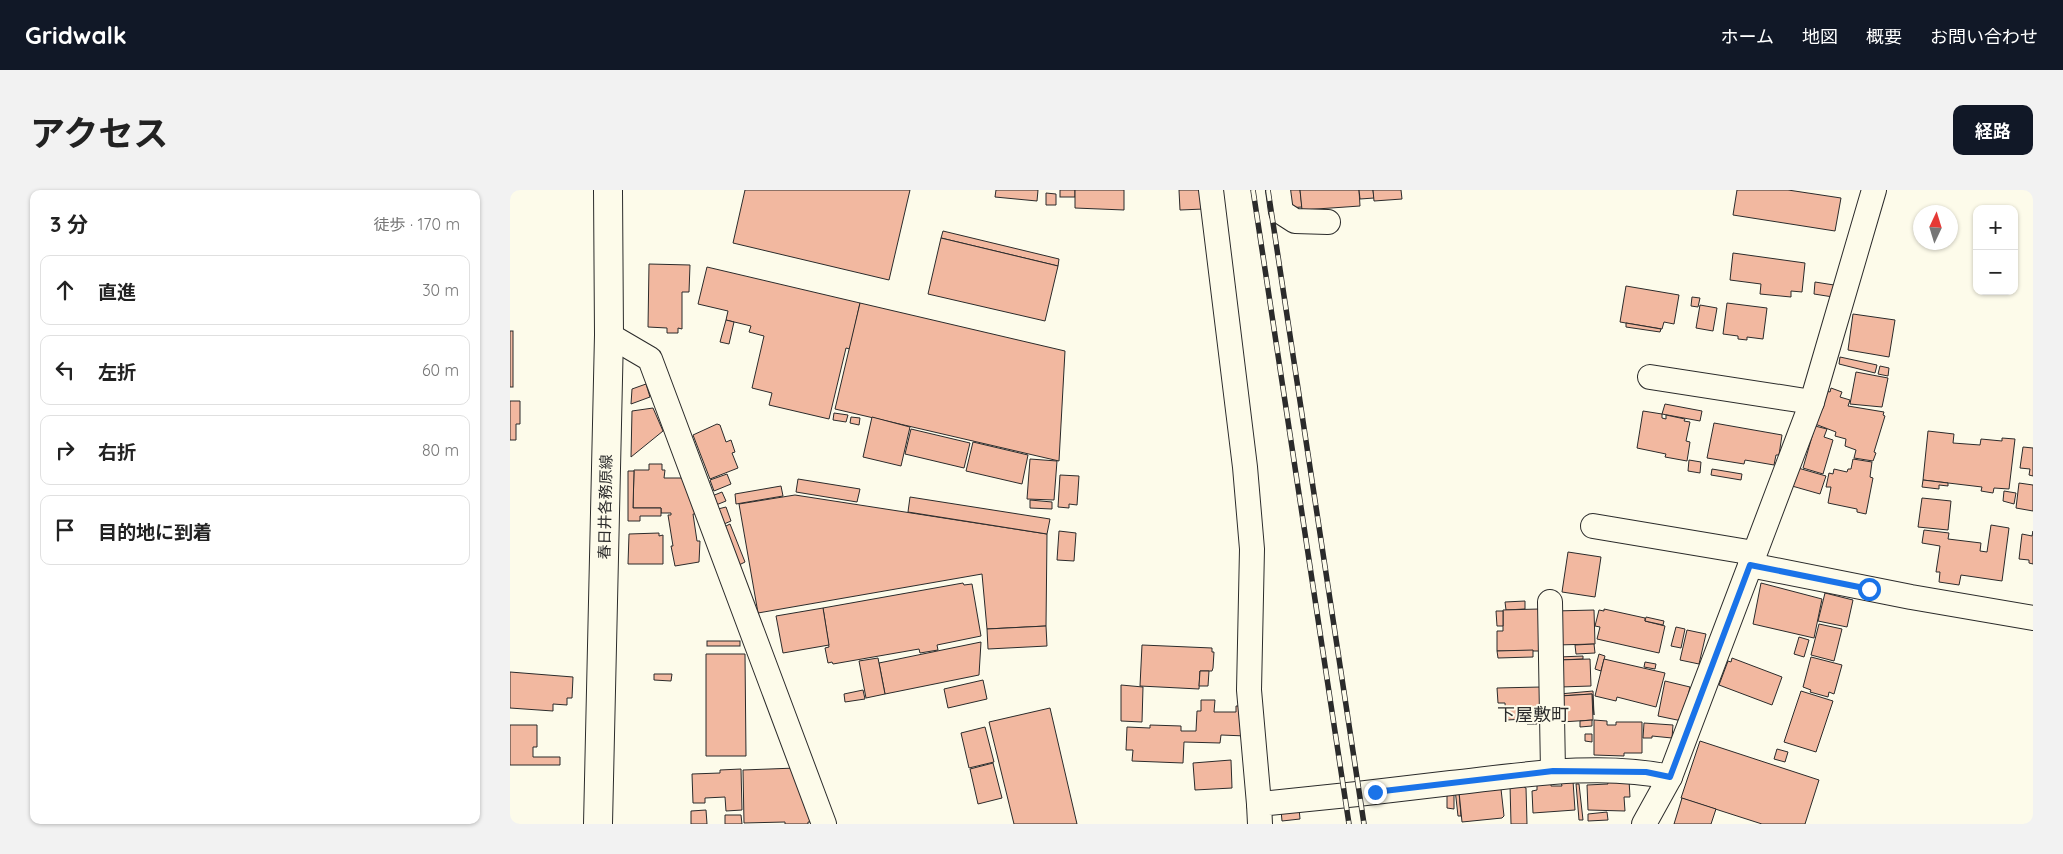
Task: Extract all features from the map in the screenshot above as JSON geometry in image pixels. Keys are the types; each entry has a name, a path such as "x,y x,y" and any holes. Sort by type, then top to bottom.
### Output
{"main road":[{"name":"春日井各務原線","path":"598,824 609,335 608,190"}],"street":[{"path":"1210,190 1245,468 1252,548 1249,690 1259,814 1362,794 1553,771 1646,772 1670,777"},
{"path":"1278,190 1281,212 1295,221 1328,222"},
{"path":"1644,824 1670,777 1812,402 1874,190"},
{"path":"609,335 650,359 824,824"},
{"path":"1650,377 1812,402"},
{"path":"1593,526 1752,559 1911,597 2033,618"},
{"path":"1550,602 1553,771"}],"building":[{"path":"745,190 910,190 889,280 733,243"},
{"path":"996,190 1038,190 1037,201 995,197"},
{"path":"1060,190 1075,190 1075,197 1060,197"},
{"path":"1075,190 1124,190 1124,210 1075,208"},
{"path":"1179,190 1204,190 1204,209 1180,210"},
{"path":"1289,190 1300,190 1302,207 1288,208"},
{"path":"1300,190 1359,190 1360,206 1302,210"},
{"path":"1359,190 1373,190 1374,198 1360,199"},
{"path":"1373,190 1401,190 1402,199 1374,201"},
{"path":"1737,190 1788,190 1841,198 1835,231 1733,215"},
{"path":"1046,193 1056,194 1056,205 1046,205"},
{"path":"943,231 1059,259 1058,266 941,238"},
{"path":"941,238 1058,266 1045,321 928,294"},
{"path":"1733,253 1805,263 1802,292 1791,291 1791,297 1760,294 1761,284 1730,280"},
{"path":"649,264 690,265 689,292 682,292 682,329 678,328 678,333 667,333 667,328 648,327"},
{"path":"707,267 860,303 850,349 846,348 829,419 769,405 772,393 752,388 764,336 749,332 751,326 726,320 728,311 698,304"},
{"path":"1815,282 1834,285 1833,297 1814,294"},
{"path":"1626,286 1679,295 1674,324 1664,322 1662,329 1620,322"},
{"path":"1692,297 1700,298 1698,307 1691,306"},
{"path":"860,303 1065,351 1059,461 835,409"},
{"path":"1727,303 1767,308 1763,339 1747,337 1747,340 1738,339 1738,336 1723,334"},
{"path":"1700,305 1717,308 1713,331 1696,328"},
{"path":"1853,314 1895,320 1889,357 1848,350"},
{"path":"726,320 734,322 729,344 720,342"},
{"path":"1626,323 1661,329 1660,332 1626,327"},
{"path":"510,331 513,331 513,387 510,387"},
{"path":"1840,357 1877,365 1875,373 1839,364"},
{"path":"1880,366 1889,368 1888,376 1878,374"},
{"path":"1856,372 1888,378 1882,407 1850,404"},
{"path":"646,384 650,397 631,404 632,389"},
{"path":"1831,388 1842,392 1840,397 1850,400 1848,406 1884,412 1883,415 1885,416 1873,461 1854,458 1856,450 1845,446 1846,439 1835,436 1836,432 1815,424 1826,391 1830,392"},
{"path":"510,401 520,401 520,424 516,424 516,440 510,440"},
{"path":"1665,404 1702,411 1700,421 1662,414"},
{"path":"653,408 663,431 631,457 632,411"},
{"path":"1643,411 1662,414 1662,418 1666,419 1666,415 1690,422 1686,441 1690,442 1687,461 1665,457 1666,454 1637,448"},
{"path":"834,413 848,415 846,422 833,420"},
{"path":"851,417 860,418 859,425 850,423"},
{"path":"872,417 910,427 901,466 863,457"},
{"path":"1714,423 1782,435 1779,455 1776,455 1774,465 1745,460 1744,464 1707,458"},
{"path":"717,424 720,425 726,442 731,440 735,452 732,453 738,468 710,479 693,435"},
{"path":"1815,426 1827,429 1824,437 1833,440 1823,474 1803,468"},
{"path":"911,429 970,443 964,468 905,454"},
{"path":"1928,431 1954,434 1953,443 1980,445 1981,439 2002,441 2002,438 2015,439 2009,489 1994,488 1993,493 1981,491 1982,487 1923,480"},
{"path":"973,442 1028,455 1022,484 966,471"},
{"path":"2023,447 2033,448 2033,476 2029,475 2030,469 2020,468"},
{"path":"1030,459 1057,461 1054,500 1027,499"},
{"path":"1853,459 1872,462 1870,477 1873,478 1866,514 1857,512 1857,509 1828,503 1831,487 1826,487 1829,473 1833,474 1834,469 1847,472 1848,469 1851,469"},
{"path":"1689,460 1701,462 1700,473 1688,471"},
{"path":"649,464 662,464 662,470 665,470 664,478 683,478 697,514 693,514 697,541 700,541 699,562 675,566 668,515 671,515 671,513 661,513 661,508 633,508 634,470 649,470"},
{"path":"1798,468 1826,476 1820,494 1792,486"},
{"path":"1712,469 1742,474 1741,480 1711,475"},
{"path":"628,471 634,471 633,508 661,508 661,516 640,516 640,521 628,521"},
{"path":"727,474 731,484 714,491 710,480"},
{"path":"1060,475 1079,476 1077,505 1069,504 1069,508 1058,507"},
{"path":"798,479 860,489 857,502 796,492"},
{"path":"1923,480 1948,483 1948,486 1939,485 1939,489 1922,487"},
{"path":"2019,483 2033,485 2033,511 2016,508"},
{"path":"781,486 783,496 736,504 735,494"},
{"path":"2004,491 2016,493 2014,504 2003,501"},
{"path":"722,492 726,501 716,505 712,496"},
{"path":"795,495 1047,534 1046,626 987,629 982,574 758,613 739,504"},
{"path":"910,497 1050,519 1047,534 908,512"},
{"path":"1922,498 1951,501 1948,530 1918,527"},
{"path":"1030,500 1052,502 1052,509 1030,508"},
{"path":"726,507 731,521 724,524 718,509"},
{"path":"730,524 745,562 739,565 724,527"},
{"path":"1991,525 2009,528 2002,581 1961,575 1959,585 1939,582 1940,572 1936,572 1940,546 1922,543 1924,530 1949,533 1948,539 1981,543 1980,551 1987,552"},
{"path":"1059,531 1076,533 1074,561 1057,560"},
{"path":"2033,531 2033,564 2029,563 2029,560 2019,559 2022,534 2032,536"},
{"path":"659,533 659,536 663,535 663,564 628,564 629,534"},
{"path":"1568,552 1601,557 1595,597 1562,592"},
{"path":"963,583 964,585 972,584 981,636 937,645 938,650 920,653 919,649 833,664 832,662 828,663 825,648 829,647 823,608"},
{"path":"1761,583 1822,599 1814,638 1753,624"},
{"path":"1825,593 1853,600 1847,627 1818,621"},
{"path":"1525,601 1525,609 1506,610 1505,602"},
{"path":"823,608 829,645 783,653 776,616"},
{"path":"1539,609 1540,651 1497,651 1497,631 1503,631 1503,610"},
{"path":"1604,609 1645,618 1645,621 1665,626 1659,653 1597,639 1600,627 1595,626 1599,610 1604,611"},
{"path":"1594,610 1595,644 1556,645 1555,611"},
{"path":"1496,611 1503,611 1503,626 1497,626"},
{"path":"1646,617 1664,621 1663,625 1645,621"},
{"path":"1819,624 1842,629 1834,661 1811,655"},
{"path":"1046,626 1047,646 988,649 987,629"},
{"path":"1676,627 1685,629 1681,648 1671,646"},
{"path":"1687,630 1706,634 1699,664 1680,660"},
{"path":"1799,637 1809,640 1804,657 1794,654"},
{"path":"707,641 740,641 740,646 707,646"},
{"path":"981,642 979,675 885,694 879,663"},
{"path":"1594,644 1595,653 1576,654 1575,645"},
{"path":"1142,645 1212,648 1212,652 1214,652 1212,671 1200,671 1199,689 1140,686"},
{"path":"1533,650 1533,657 1498,658 1497,651"},
{"path":"706,654 745,654 746,756 706,756"},
{"path":"1599,654 1605,656 1601,671 1595,669"},
{"path":"1583,656 1583,659 1559,660 1559,657"},
{"path":"1811,657 1842,665 1834,694 1829,692 1828,697 1810,692 1811,690 1803,687"},
{"path":"878,658 885,694 866,698 859,661"},
{"path":"1732,658 1782,677 1772,705 1719,685 1728,661 1731,662"},
{"path":"1590,659 1591,686 1560,687 1558,660"},
{"path":"1604,659 1665,673 1656,707 1617,697 1616,701 1595,696"},
{"path":"1645,662 1656,664 1655,669 1644,667"},
{"path":"1200,671 1209,671 1208,686 1199,686"},
{"path":"510,672 573,677 572,698 567,698 567,705 553,704 553,711 510,708"},
{"path":"654,674 672,674 671,681 654,680"},
{"path":"983,680 987,699 948,708 944,689"},
{"path":"1665,681 1690,687 1682,721 1658,716"},
{"path":"1121,685 1143,687 1142,722 1121,721"},
{"path":"1541,687 1543,719 1537,720 1537,724 1527,724 1527,719 1506,720 1505,703 1498,703 1497,688"},
{"path":"863,690 865,699 845,702 844,694"},
{"path":"1593,691 1594,715 1592,694 1560,696 1559,694"},
{"path":"1801,691 1833,701 1816,752 1784,742"},
{"path":"1592,694 1593,720 1561,722 1560,696"},
{"path":"1201,700 1215,700 1214,712 1236,712 1236,706 1245,706 1246,736 1221,735 1220,743 1184,742 1183,763 1132,761 1133,750 1126,750 1127,727 1150,728 1150,725 1181,726 1181,731 1196,731 1197,711 1201,711"},
{"path":"1050,708 1077,824 1014,824 989,722"},
{"path":"1592,720 1592,726 1580,727 1580,721"},
{"path":"1594,720 1607,721 1607,725 1616,725 1616,722 1642,722 1642,753 1624,753 1624,756 1594,755"},
{"path":"1644,723 1673,725 1672,738 1652,736 1652,738 1643,738"},
{"path":"510,725 537,725 537,747 533,747 533,757 560,757 560,765 510,765"},
{"path":"985,727 994,762 969,768 961,733"},
{"path":"1585,734 1592,734 1592,742 1585,741"},
{"path":"1700,741 1819,780 1805,824 1762,824 1681,798"},
{"path":"1777,749 1788,752 1785,762 1774,759"},
{"path":"1231,760 1232,788 1195,790 1193,763"},
{"path":"993,763 1002,798 978,804 970,769"},
{"path":"796,768 815,822 808,822 808,824 785,824 785,822 744,823 743,770"},
{"path":"741,769 742,810 726,811 725,797 705,798 705,803 693,803 692,774 720,773 720,770"},
{"path":"1607,780 1629,780 1630,797 1624,797 1625,811 1588,810 1587,785 1608,784"},
{"path":"1573,781 1575,810 1533,813 1532,791 1537,790 1537,782 1551,782 1551,786 1562,786 1561,782"},
{"path":"1524,784 1526,788 1527,824 1511,824 1510,785"},
{"path":"1576,784 1579,784 1583,820 1579,820"},
{"path":"1455,789 1459,792 1461,816 1458,816"},
{"path":"1501,789 1504,816 1502,818 1462,822 1459,792"},
{"path":"1447,793 1454,793 1454,809 1447,808"},
{"path":"1682,798 1716,809 1711,824 1674,824"},
{"path":"1299,808 1300,819 1282,821 1281,810"},
{"path":"706,810 707,824 691,824 691,811"},
{"path":"1607,812 1608,820 1588,821 1588,814"},
{"path":"725,815 741,815 742,824 725,824"}],"railway":[{"path":"1253,190 1349,824"},
{"path":"1268,190 1364,824"}],"district":[{"name":"下屋敷町","path":"1533,714"}],"route":[{"path":"1375,792 1553,771 1646,772 1670,777 1750,565 1869,589"}]}
